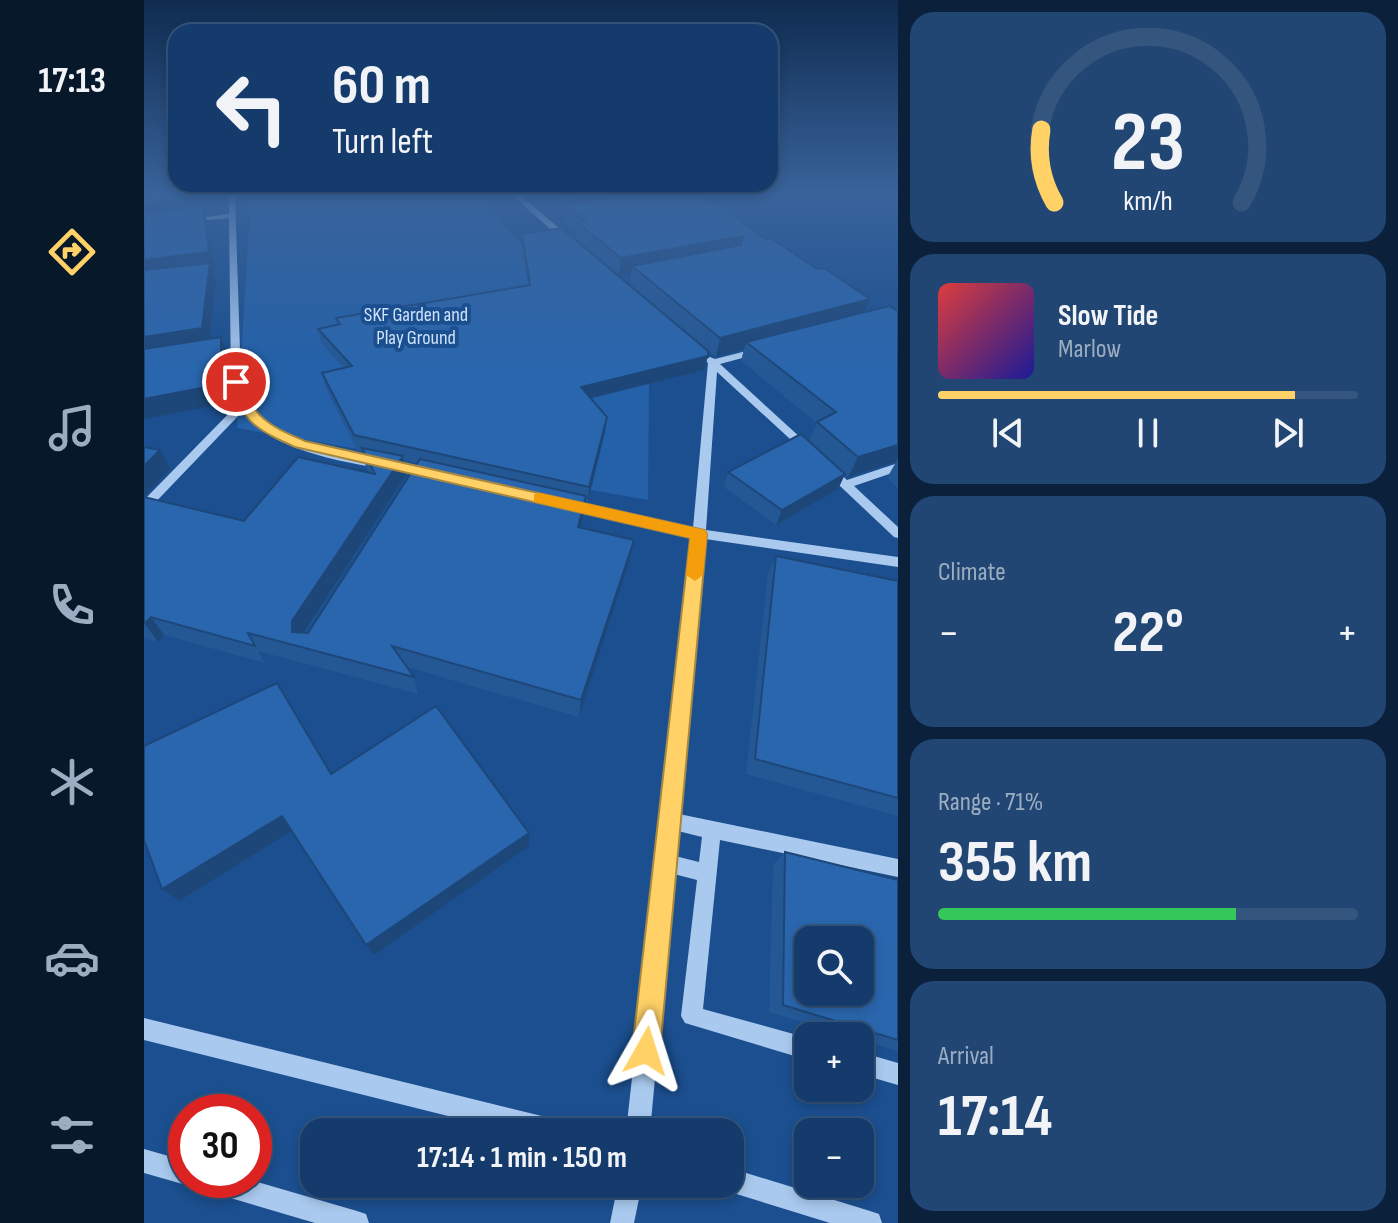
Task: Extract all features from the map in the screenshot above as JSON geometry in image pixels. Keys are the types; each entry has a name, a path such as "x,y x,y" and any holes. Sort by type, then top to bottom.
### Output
{"street":[{"path":"233,251 236,382 243,405 264,428 300,444 447,477"},
{"path":"219,275 234,273"},
{"path":"220,351 235,348"},
{"path":"708,358 770,348"},
{"path":"708,358 811,454"},
{"path":"639,1118 699,534 708,358"},
{"path":"144,507 243,405"},
{"path":"823,464 898,534"},
{"path":"845,485 898,467"},
{"path":"409,484 418,470"},
{"path":"551,500 699,534 898,562"},
{"path":"669,821 898,868"},
{"path":"712,830 692,1016 794,1045"},
{"path":"666,863 708,873"},
{"path":"144,1029 502,1118"},
{"path":"874,1067 898,1074"},
{"path":"144,1161 168,1168"},
{"path":"744,1184 870,1223"},
{"path":"272,1198 357,1223"},
{"path":"622,1223 627,1198"}],"green space":[{"name":"SKF Garden and Play Ground","path":"248,251 528,251 649,385 648,500 237,428"}],"building":[{"path":"144,251 209,252 144,260"},
{"path":"525,251 589,251 708,351 708,356 581,387 607,417 589,487 354,435 322,373 352,366 318,329 340,324 336,318 530,285"},
{"path":"613,251 659,251 621,258"},
{"path":"709,251 790,251 817,269 824,268 870,299 720,338 632,266"},
{"path":"210,263 202,328 144,337 144,270"},
{"path":"889,306 898,311 898,445 858,457 817,422 836,412 746,342"},
{"path":"221,337 221,363 227,383 144,399 144,349"},
{"path":"801,434 845,474 782,510 728,472"},
{"path":"144,447 160,450 144,466"},
{"path":"362,448 403,456 292,621 292,632 308,633 420,459 586,496 578,527 634,540 581,700 392,646 414,677 248,633 255,646 151,617 144,624 144,497 244,521 298,457 375,474"},
{"path":"776,556 898,581 898,798 755,759"},
{"path":"277,683 331,774 436,706 529,833 366,945 282,816 162,889 144,840 144,746"},
{"path":"785,852 898,880 898,1040 874,1033 874,1022 839,1022 783,1005"}],"slow traffic":[{"path":"540,498 699,534 695,575"}],"route":[{"path":"236,382 243,405 264,428 300,444 699,534 646,1051"}]}
